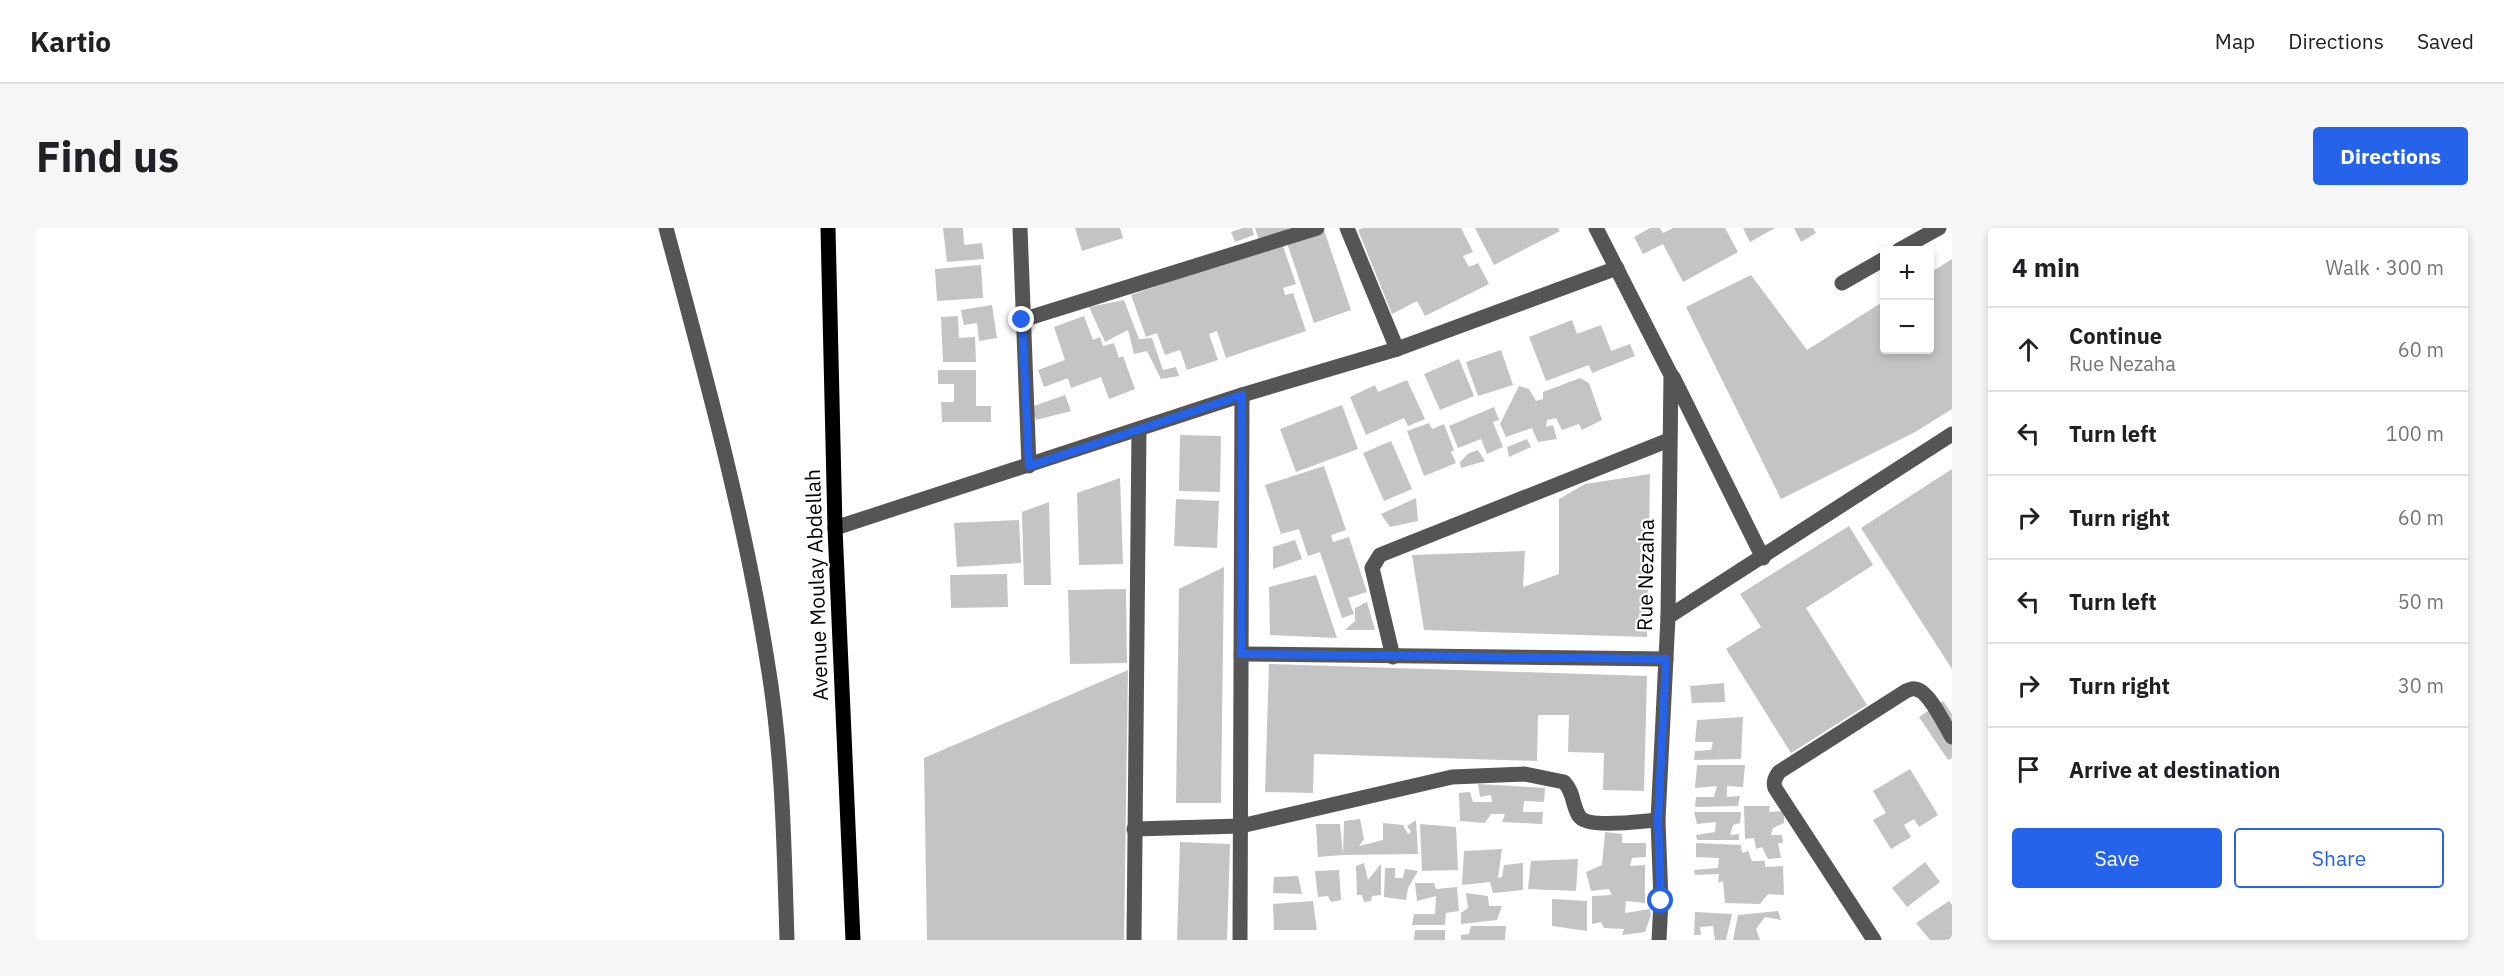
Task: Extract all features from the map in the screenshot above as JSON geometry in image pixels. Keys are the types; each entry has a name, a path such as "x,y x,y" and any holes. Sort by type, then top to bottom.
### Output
{"main road":[{"name":"Avenue Moulay Abdellah","path":"828,228 835,528 853,940"}],"street":[{"path":"666,228 732,488 754,585 768,662 783,816 787,940"},
{"path":"1020,228 1029,466"},
{"path":"1022,320 1317,228"},
{"path":"1347,228 1397,349"},
{"name":"Rue Nezaha","path":"1596,228 1671,375 1668,617 1658,820 1661,901 1659,940"},
{"path":"1906,246 1939,228"},
{"path":"1842,283 1880,261"},
{"path":"835,528 1242,395 1397,349 1617,268"},
{"path":"1671,375 1763,558"},
{"path":"1240,940 1242,395"},
{"path":"1134,940 1139,429"},
{"path":"1668,617 1763,558 1952,434"},
{"path":"1393,657 1372,568 1380,555 1669,440"},
{"path":"1241,654 1666,659"},
{"path":"1874,940 1775,788 1775,778 1779,772 1896,697 1915,689 1923,692 1930,700 1952,737"},
{"path":"1134,829 1240,826 1452,777 1526,774 1564,782 1571,790 1579,816 1590,824 1658,820"}],"building":[{"path":"943,228 963,228 964,245 982,243 984,259 947,262"},
{"path":"1075,228 1120,228 1123,238 1082,251"},
{"path":"1252,228 1254,235 1235,242 1231,232"},
{"path":"1255,228 1291,228 1259,240"},
{"path":"1363,228 1461,228 1473,252 1463,256 1469,267 1478,263 1489,284 1425,316 1417,301 1392,314 1358,230"},
{"path":"1475,228 1558,228 1560,231 1494,265"},
{"path":"1650,228 1660,228 1663,233 1673,228 1725,228 1738,252 1683,282 1663,244 1643,254 1634,237"},
{"path":"1743,228 1775,228 1750,242"},
{"path":"1794,228 1813,228 1816,233 1801,242"},
{"path":"1324,230 1351,310 1314,323 1287,243"},
{"path":"1282,243 1296,284 1283,288 1285,295 1293,293 1306,331 1226,358 1217,331 1209,334 1218,360 1187,370 1180,350 1165,355 1157,333 1146,337 1131,295"},
{"path":"1952,259 1952,409 1917,431 1781,499 1686,307 1751,275 1807,350 1880,304 1880,354 1934,354 1934,270"},
{"path":"981,265 983,298 937,301 935,269"},
{"path":"1124,300 1139,339 1152,338 1163,370 1176,367 1179,376 1161,379 1147,351 1134,354 1128,330 1105,342 1089,307"},
{"path":"992,305 997,338 979,341 977,323 964,325 961,310"},
{"path":"958,316 959,338 975,337 976,362 943,362 941,317"},
{"path":"1084,316 1093,340 1100,337 1103,346 1114,343 1119,358 1123,356 1135,389 1109,399 1101,377 1071,388 1068,378 1044,387 1038,370 1065,360 1054,327"},
{"path":"1572,320 1577,334 1601,325 1611,351 1630,344 1635,356 1592,373 1589,365 1546,381 1529,337"},
{"path":"1501,350 1513,385 1478,396 1466,362"},
{"path":"1459,359 1474,396 1440,410 1424,374"},
{"path":"938,370 976,370 976,406 991,406 991,422 942,422 941,402 954,402 954,384 938,384"},
{"path":"1580,378 1589,383 1602,420 1582,430 1579,424 1562,430 1556,418 1547,420 1546,427 1553,425 1557,439 1538,442 1532,428 1506,437 1500,424 1519,386 1529,389 1536,401 1543,399 1543,392"},
{"path":"1407,380 1425,419 1408,426 1404,418 1366,435 1350,397 1375,385 1378,392"},
{"path":"1065,395 1071,411 1036,420 1031,407"},
{"path":"1342,405 1358,449 1296,472 1280,429"},
{"path":"1494,407 1499,420 1493,422 1503,447 1487,454 1481,439 1458,448 1449,426"},
{"path":"1429,423 1432,429 1444,424 1454,450 1451,452 1456,463 1424,476 1407,431"},
{"path":"1180,435 1221,436 1220,492 1179,491"},
{"path":"1527,439 1531,447 1509,457 1507,447"},
{"path":"1391,441 1412,489 1384,501 1363,453"},
{"path":"1478,450 1485,461 1461,468 1460,462 1469,453"},
{"path":"1324,466 1346,530 1331,535 1333,542 1349,537 1367,592 1348,598 1354,614 1342,618 1320,552 1308,556 1299,529 1281,534 1265,485"},
{"path":"1952,469 1952,669 1861,528"},
{"path":"1650,474 1647,637 1424,630 1412,555 1525,551 1523,587 1559,574 1559,499 1585,484"},
{"path":"1120,478 1123,564 1079,565 1077,493"},
{"path":"1416,498 1418,521 1390,527 1381,514"},
{"path":"1176,499 1219,501 1217,548 1174,546"},
{"path":"1049,502 1051,585 1024,585 1022,512"},
{"path":"1019,520 1021,563 957,567 954,523"},
{"path":"1849,526 1873,565 1806,608 1867,705 1791,753 1726,649 1761,627 1740,594"},
{"path":"1295,540 1302,559 1273,569 1273,547"},
{"path":"1224,567 1221,803 1176,803 1179,589"},
{"path":"1007,574 1008,607 951,608 950,575"},
{"path":"1316,575 1337,638 1270,635 1269,587"},
{"path":"1126,589 1127,663 1070,664 1068,590"},
{"path":"1367,602 1375,630 1345,630 1355,621 1355,608"},
{"path":"1269,664 1647,676 1644,791 1603,790 1604,753 1568,752 1569,715 1538,715 1537,761 1314,754 1313,793 1265,792"},
{"path":"1128,670 1124,940 927,940 924,758"},
{"path":"1724,683 1725,702 1692,703 1690,686"},
{"path":"1943,701 1952,714 1952,758 1948,760 1919,717"},
{"path":"1743,717 1741,759 1694,760 1695,751 1711,750 1713,742 1695,742 1697,720"},
{"path":"1697,765 1745,765 1743,787 1727,786 1727,797 1740,796 1738,806 1695,807 1696,797 1714,797 1717,786 1695,788"},
{"path":"1910,769 1938,815 1919,827 1914,819 1904,825 1911,837 1891,849 1873,820 1886,813 1873,791"},
{"path":"1478,784 1545,788 1544,802 1524,801 1523,812 1543,812 1542,824 1502,822 1505,814 1491,814 1485,823 1460,821 1459,793 1470,792 1473,802 1492,802 1491,795 1480,797"},
{"path":"1744,806 1770,806 1769,812 1784,811 1784,823 1773,828 1771,835 1782,835 1783,843 1778,843 1781,858 1768,859 1762,847 1756,849 1754,838 1745,839"},
{"path":"1694,812 1741,812 1740,823 1733,825 1730,835 1739,834 1739,840 1697,840 1696,835 1715,832 1716,822 1697,824"},
{"path":"1360,819 1364,839 1359,846 1383,840 1383,823 1403,825 1408,834 1411,832 1407,826 1416,820 1418,854 1343,855 1344,821"},
{"path":"1316,824 1340,824 1343,855 1318,857"},
{"path":"1420,824 1456,827 1458,870 1422,871"},
{"path":"1605,832 1622,834 1622,843 1646,843 1646,857 1632,858 1630,866 1645,865 1645,903 1626,901 1625,913 1650,909 1651,915 1645,932 1622,935 1624,929 1604,928 1601,922 1592,924 1592,896 1612,895 1609,889 1591,891 1586,872 1602,865"},
{"path":"1180,842 1230,844 1227,940 1177,940"},
{"path":"1696,843 1741,845 1742,853 1748,851 1752,861 1765,861 1765,867 1783,866 1784,895 1768,894 1760,904 1725,903 1723,881 1718,883 1719,874 1695,875 1694,870 1718,868 1719,858 1696,857"},
{"path":"1502,849 1498,878 1502,877 1504,865 1523,863 1523,890 1493,893 1490,882 1462,885 1464,851"},
{"path":"1578,859 1576,891 1528,889 1531,861"},
{"path":"1925,862 1940,882 1907,907 1892,888"},
{"path":"1364,863 1368,880 1381,864 1381,895 1372,896 1371,901 1364,902 1362,895 1357,895 1356,866"},
{"path":"1385,868 1395,868 1395,878 1403,878 1405,869 1418,871 1408,888 1406,900 1384,897"},
{"path":"1339,870 1341,900 1331,902 1328,896 1318,897 1315,871"},
{"path":"1298,876 1302,894 1273,893 1274,877"},
{"path":"1415,883 1434,883 1436,889 1457,887 1459,911 1446,913 1445,925 1412,925 1414,914 1435,914 1436,896 1417,901"},
{"path":"1466,893 1488,896 1489,906 1502,906 1497,920 1461,924 1461,913 1468,908"},
{"path":"1552,899 1587,901 1587,931 1552,926"},
{"path":"1313,901 1317,930 1274,930 1273,904"},
{"path":"1949,901 1952,905 1952,940 1930,940 1916,923"},
{"path":"1778,911 1781,920 1765,917 1756,929 1760,940 1733,940 1738,915"},
{"path":"1695,912 1732,914 1726,940 1715,940 1713,926 1700,927 1701,935 1694,935"},
{"path":"1471,926 1506,926 1505,940 1461,940 1461,935 1469,934"},
{"path":"1415,930 1445,930 1445,940 1414,940"}],"route":[{"path":"1022,320 1029,466 1242,395 1241,654 1666,659 1658,820 1661,901"}]}
